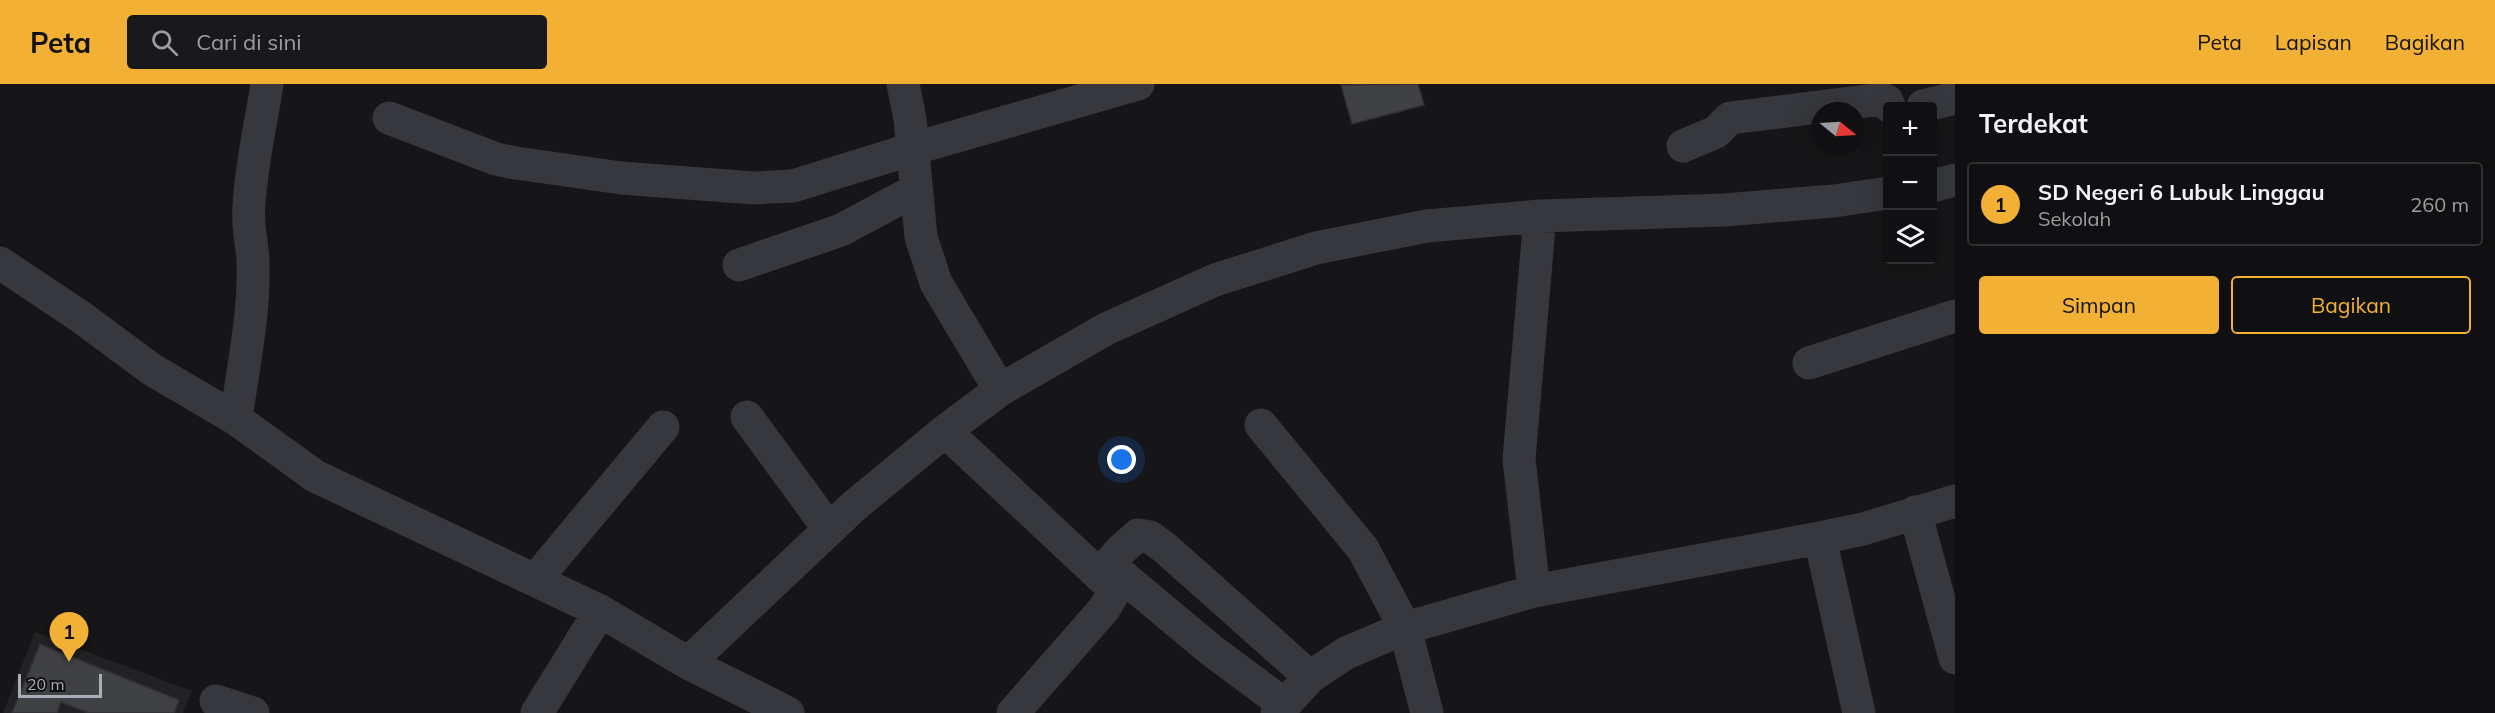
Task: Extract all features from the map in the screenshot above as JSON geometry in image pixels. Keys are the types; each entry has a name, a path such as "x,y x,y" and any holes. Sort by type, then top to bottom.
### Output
{"street":[{"path":"236,419 246,360 253,260 249,232 249,205 267,84"},
{"path":"903,84 910,119 921,237 936,283 1000,390"},
{"path":"389,118 496,159 621,178 754,188 793,186 912,148 1138,84"},
{"path":"1937,102 1955,98"},
{"path":"1683,146 1716,132 1730,118 1883,99 1887,102"},
{"path":"1937,185 1955,180"},
{"path":"740,265 841,230 916,190"},
{"path":"688,663 829,529 945,431 1000,390 1106,329 1226,277 1316,248 1427,226 1540,216 1724,210 1834,201 1883,194"},
{"path":"1534,591 1519,459 1540,216"},
{"path":"0,263 81,317 151,369 236,419 315,476 600,611 688,663 788,713"},
{"path":"1809,363 1955,316"},
{"path":"747,417 829,529"},
{"path":"1261,424 1354,535 1405,628 1427,713"},
{"path":"536,579 663,427"},
{"path":"945,431 1104,569 1211,650 1281,709 1310,677 1346,653 1405,628 1534,591 1863,529 1955,501"},
{"path":"1915,512 1955,658"},
{"path":"1104,569 1138,535 1150,537 1310,677"},
{"path":"1820,538 1859,713"},
{"path":"1013,713 1112,600 1114,592 1104,569"},
{"path":"537,713 600,611"},
{"path":"216,701 254,713"}],"shaded area":[{"path":"35,632 192,691 183,713 3,713"}],"building":[{"path":"1418,84 1424,105 1352,124 1341,85"},
{"path":"40,644 179,700 174,713 88,713 61,702 57,713 12,713"}],"place":[{"name":"SD Negeri 6 Lubuk Linggau","path":"69,662"}]}
